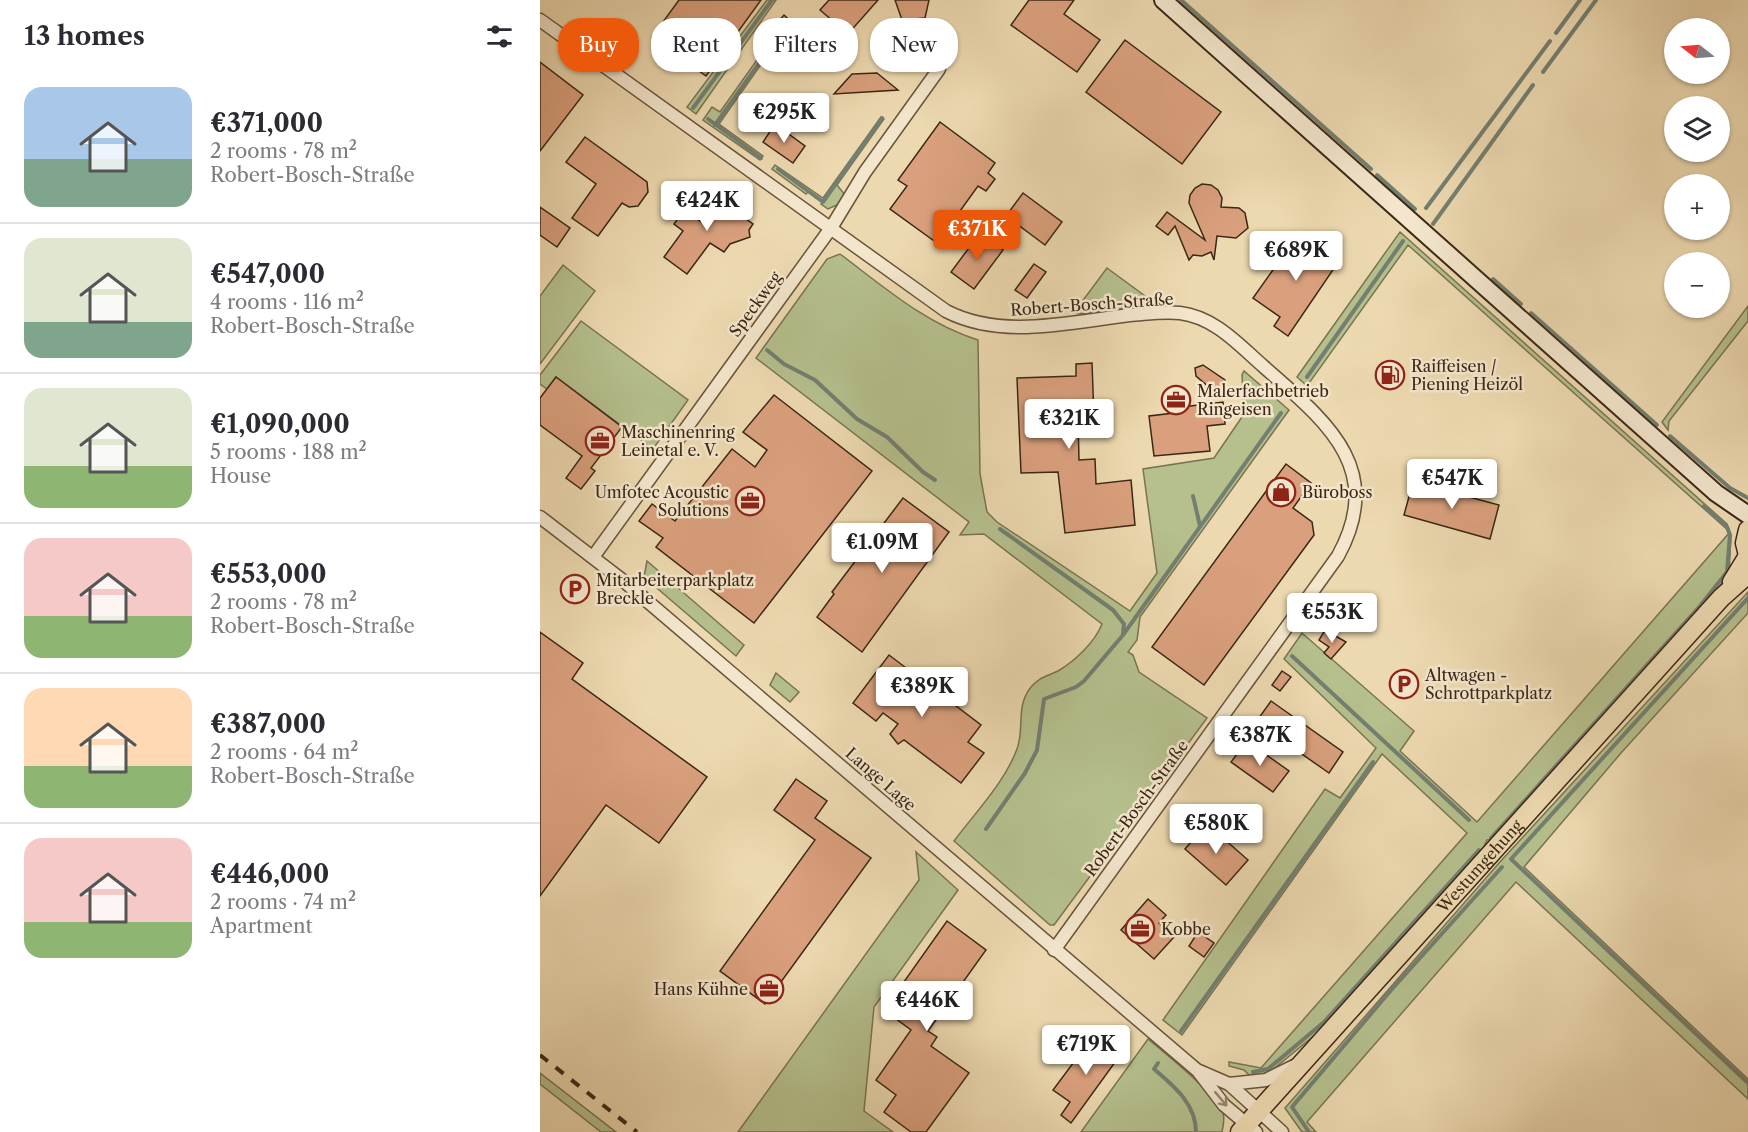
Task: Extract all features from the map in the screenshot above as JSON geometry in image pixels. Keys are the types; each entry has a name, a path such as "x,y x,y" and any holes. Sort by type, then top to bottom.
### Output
{"main road":[{"path":"1163,0 1716,493 1748,515"},
{"path":"1716,493 1748,531 1745,543 1748,556"},
{"name":"Westumgehung","path":"1721,598 1748,556"},
{"name":"Westumgehung","path":"1251,1125 1306,1060 1721,598 1748,574"}],"street":[{"name":"Robert-Bosch-Straße","path":"540,20 831,228 923,297 956,316 976,322 1020,327 1162,312 1182,313 1203,320 1224,332 1315,413 1333,432 1349,464 1354,487 1354,508 1350,530 1338,556 1054,950"},
{"name":"Speckweg","path":"593,556 831,228 865,172 937,72"},
{"name":"Lange Lage","path":"540,517 593,556 1198,1071 1224,1105 1251,1125"},
{"name":"Lange Lage","path":"1198,1071 1229,1084 1266,1080 1306,1060"},
{"name":"Lange Lage","path":"1229,1084 1251,1125"},
{"path":"1251,1125 1282,1132"}],"green space":[{"path":"767,0 776,0 763,18 754,18"},
{"path":"753,19 753,33 741,50 741,35"},
{"path":"753,66 753,72 756,72 719,124 763,156 760,160 703,120 712,107 720,112"},
{"path":"713,72 725,72 696,114 687,107"},
{"path":"881,117 884,119 837,185 845,195 837,205 828,209 821,204 823,201 809,191 806,194 772,169 775,165 823,198"},
{"path":"1400,232 1727,524 1730,532 1408,245 1307,386 1297,377"},
{"path":"840,254 923,314 978,340 980,474 987,512 997,522 1130,611 1157,573 1143,469 1214,458 1244,414 1242,375 1244,371 1289,410 1140,617 1137,640 1128,652 1133,655 1139,672 1207,718 1054,925 1050,925 954,841 989,797 1012,761 1019,741 1023,702 1031,687 1078,656 1095,638 1102,624 984,534 960,535 969,522 756,358 827,259"},
{"path":"563,265 595,291 540,364 540,296"},
{"path":"1107,268 1152,301 1164,301 1161,305 1078,314 1073,311 1073,298 1081,303"},
{"path":"1748,306 1748,321 1669,421 1668,430 1662,422"},
{"path":"581,321 688,400 653,449 556,377 547,389 540,384 540,375"},
{"path":"1730,532 1729,574 1700,612 1493,839 1487,840 1480,855 1321,1030 1271,1071 1252,1078 1244,1070 1229,1066 1229,1062 1261,1068 1467,833 1382,754 1182,1035 1163,1020 1325,789 1340,798 1376,748 1284,659 1302,633 1414,731 1400,751 1477,822"},
{"path":"647,561 744,645 736,656 644,577"},
{"path":"1748,592 1748,613 1621,753 1524,867 1748,1079 1748,1099 1516,882 1307,1122 1316,1132 1302,1132 1285,1108 1499,863"},
{"path":"776,673 799,692 790,702 770,685"},
{"path":"916,852 958,890 874,1007 864,1111 893,1132 738,1132 919,880"},
{"path":"1148,1039 1189,1074 1218,1105 1224,1116 1222,1132 1081,1132"},
{"path":"540,1073 616,1132 601,1132 540,1084"}],"building":[{"path":"679,0 761,0 741,28 741,18 666,18"},
{"path":"829,0 878,0 858,23 858,18 829,18 820,10"},
{"path":"895,0 929,0 925,18 901,18"},
{"path":"1029,0 1074,0 1064,14 1100,40 1077,72 1011,25"},
{"path":"1125,40 1221,112 1182,164 1086,92"},
{"path":"540,62 583,95 540,151"},
{"path":"877,73 898,90 834,94 852,74"},
{"path":"940,122 995,163 988,173 995,179 986,191 978,186 937,243 890,209 907,186 898,180"},
{"path":"775,124 805,146 793,163 763,142"},
{"path":"585,137 647,182 648,192 638,206 629,207 622,203 598,236 572,218 596,184 566,162"},
{"path":"1202,184 1211,185 1218,190 1222,198 1221,207 1239,208 1245,213 1248,228 1236,238 1217,236 1214,260 1211,252 1202,256 1193,255 1189,260 1175,226 1168,235 1156,226 1167,212 1205,240 1189,203 1190,195"},
{"path":"710,193 714,196 722,195 724,202 738,212 745,211 746,219 753,224 749,230 750,237 730,244 724,252 710,243 687,274 664,257 683,231 674,224 684,210 700,221 699,199 707,198"},
{"path":"1023,193 1062,222 1045,245 1006,216"},
{"path":"540,207 570,228 557,247 540,235"},
{"path":"1300,232 1339,261 1288,336 1274,326 1280,317 1253,298"},
{"path":"980,233 1003,250 974,289 951,272"},
{"path":"1034,264 1046,272 1027,298 1015,290"},
{"path":"1092,363 1094,417 1078,418 1079,460 1095,459 1096,484 1131,480 1135,525 1065,533 1058,472 1021,473 1017,378 1076,376 1076,364"},
{"path":"1203,365 1225,380 1226,391 1216,393 1196,376 1195,368"},
{"path":"556,377 622,427 591,468 595,471 581,489 566,478 582,456 540,425 540,398"},
{"path":"774,395 872,471 754,623 656,547 663,538 639,521 652,504 675,521 732,449 755,467 767,450 743,432"},
{"path":"1223,402 1225,424 1207,426 1210,451 1154,456 1149,416 1174,413 1174,408"},
{"path":"1286,464 1311,483 1293,508 1312,522 1314,535 1204,685 1152,647"},
{"path":"1413,482 1499,505 1490,539 1404,515"},
{"path":"903,498 949,532 862,652 817,617 834,594 832,592"},
{"path":"1325,630 1346,642 1331,659 1324,653 1329,647 1319,640"},
{"path":"540,632 583,663 572,679 707,777 659,843 606,805 540,896"},
{"path":"889,655 981,725 968,742 984,753 961,783 904,740 898,744 890,734 898,724 883,713 876,721 853,703"},
{"path":"1282,671 1291,677 1280,691 1272,685"},
{"path":"1271,701 1343,752 1329,773 1256,722"},
{"path":"1247,741 1289,771 1273,792 1231,762"},
{"path":"796,779 827,801 815,818 871,858 765,1004 720,971 815,840 774,810"},
{"path":"1207,824 1248,860 1226,885 1185,849"},
{"path":"1148,899 1166,915 1159,923 1174,937 1154,959 1121,930"},
{"path":"947,921 986,950 928,1031 937,1037 931,1046 969,1073 926,1132 911,1132 884,1112 896,1095 876,1080 911,1030 884,1010"},
{"path":"1198,932 1214,943 1204,957 1189,946"},
{"path":"1094,1035 1121,1054 1071,1123 1061,1115 1070,1102 1053,1090"}],"waterway":[{"path":"693,108 772,0"},
{"path":"1181,0 1371,169"},
{"path":"1556,33 1580,0"},
{"path":"1543,72 1596,0"},
{"path":"1426,208 1550,41"},
{"path":"715,125 753,72"},
{"path":"1433,224 1533,85"},
{"path":"778,169 823,202 882,118"},
{"path":"708,119 761,158"},
{"path":"1377,175 1415,209"},
{"path":"1307,377 1403,241"},
{"path":"1493,279 1521,304"},
{"path":"1531,313 1657,425"},
{"path":"767,350 784,364 815,380 857,419 887,437 923,472 935,480"},
{"path":"986,829 1025,773 1037,750 1044,699 1076,687 1084,681 1123,635 1281,413"},
{"path":"1670,436 1730,488 1748,498"},
{"path":"1193,496 1200,526"},
{"path":"1491,838 1700,606 1727,572 1730,535 1727,527 1704,506"},
{"path":"1000,529 1113,610 1124,624 1123,633"},
{"path":"1748,598 1511,859 1748,1083"},
{"path":"1292,656 1469,820"},
{"path":"1181,1031 1373,762"},
{"path":"1253,1072 1268,1069 1324,1022 1479,850"},
{"path":"1309,1132 1292,1107 1392,989 1502,867"},
{"path":"1158,1063 1154,1069 1176,1089 1188,1104 1196,1132"}],"railway":[{"path":"540,1055 637,1132"}],"place":[{"name":"Raiffeisen / Piening Heizöl","path":"1390,375"},
{"name":"Malerfachbetrieb Ringeisen","path":"1176,400"},
{"name":"Maschinenring Leinetal e. V.","path":"600,441"},
{"name":"Büroboss","path":"1281,492"},
{"name":"Umfotec Acoustic Solutions","path":"750,501"},
{"name":"Mitarbeiterparkplatz Breckle","path":"575,589"},
{"name":"Altwagen - Schrottparkplatz","path":"1404,684"},
{"name":"Kobbe","path":"1140,929"},
{"name":"Hans Kühne","path":"769,989"}]}
